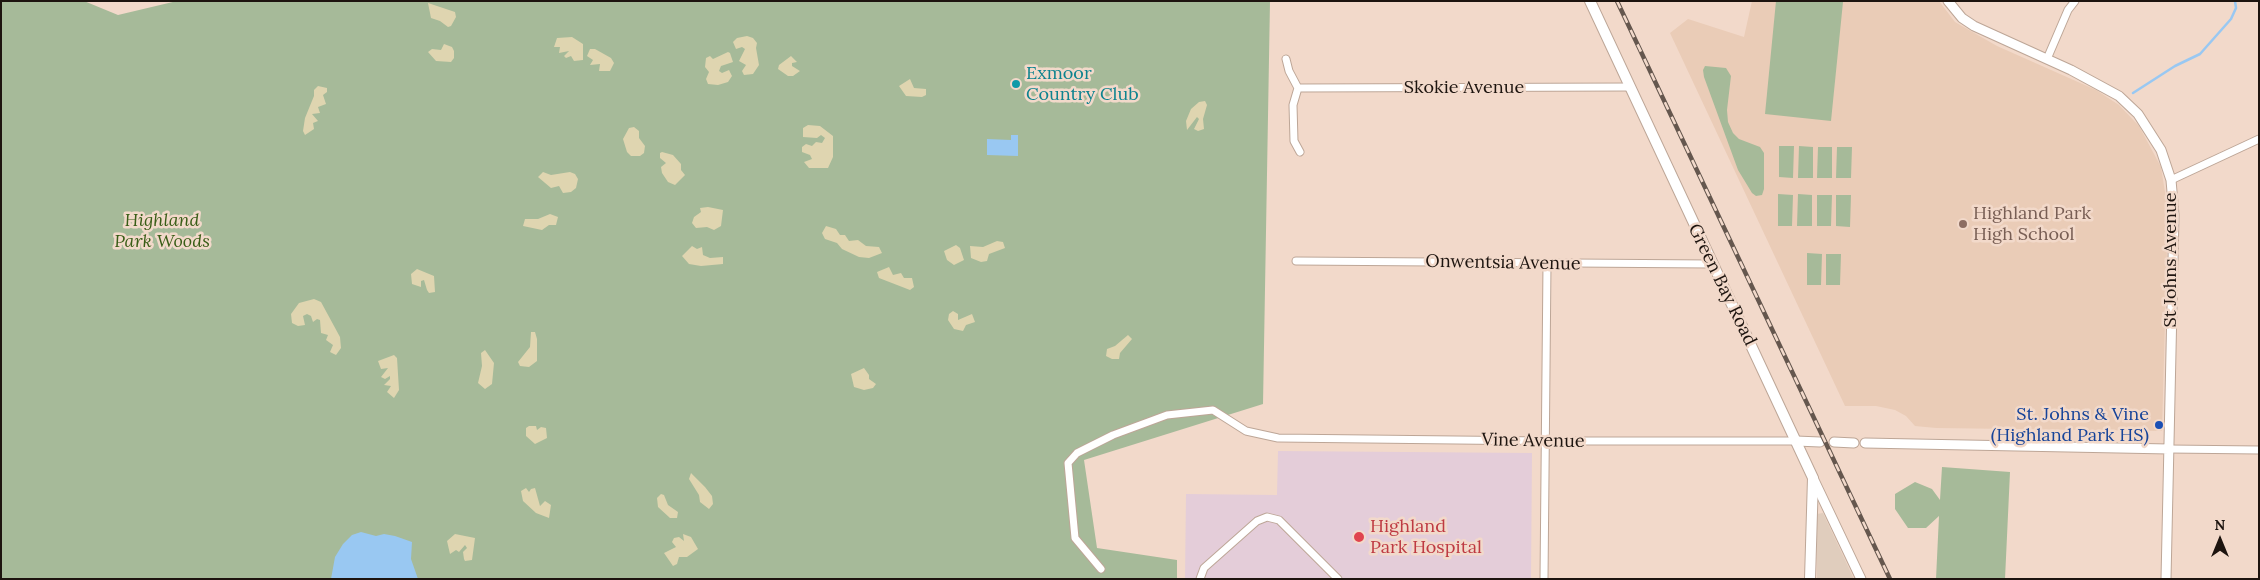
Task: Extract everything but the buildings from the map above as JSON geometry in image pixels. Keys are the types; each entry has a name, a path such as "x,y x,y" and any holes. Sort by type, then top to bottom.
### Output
{"main road":[{"name":"Green Bay Road","path":"1590,1 1711,264 1813,478 1810,579"}],"street":[{"name":"St Johns Avenue","path":"1948,1 1962,18 1974,26 2104,86 2138,114 2161,150 2171,180 2174,215 2166,579"},
{"path":"2047,59 2068,10 2076,1"},
{"path":"1286,59 1289,71 1298,88 1293,106 1294,141 1300,152"},
{"name":"Skokie Avenue","path":"1298,88 1630,87"},
{"path":"2171,180 2259,139"},
{"name":"Onwentsia Avenue","path":"1296,261 1711,264"},
{"path":"1544,579 1547,264"},
{"name":"Vine Avenue","path":"1101,569 1075,538 1068,463 1077,452 1104,439 1167,415 1213,410 1246,431 1278,438 1820,442"},
{"path":"1834,442 1854,442"},
{"path":"1865,443 2259,450"},
{"path":"1813,478 1861,579"},
{"path":"1200,579 1204,568 1258,520 1267,517 1280,520 1338,579"}],"shaded area":[{"name":"Highland Park High School","path":"1752,1 1939,1 1955,22 1997,46 2096,90 2119,105 2139,126 2161,167 2168,211 2162,431 1936,428 1915,426 1906,416 1895,410 1876,406 1845,406 1670,33 1688,19 1744,37"},
{"name":"Highland Park Hospital","path":"1278,451 1532,453 1531,579 1185,579 1186,494 1277,495"},
{"path":"1823,513 1854,579 1817,579 1817,514"}],"green space":[{"name":"Exmoor Country Club","path":"1,1 84,1 118,15 177,1 1270,1 1263,404 1084,460 1097,548 1177,560 1177,579 1,579"},
{"path":"1776,1 1843,2 1831,121 1765,114"},
{"path":"1705,66 1726,68 1731,76 1727,110 1728,122 1733,133 1739,139 1760,147 1764,153 1764,189 1762,195 1756,196 1752,193 1738,170 1704,77 1703,70"},
{"path":"1779,146 1794,146 1793,178 1779,177"},
{"path":"1799,146 1813,147 1813,178 1798,178"},
{"path":"1818,147 1832,147 1832,178 1817,178"},
{"path":"1837,147 1852,147 1851,178 1836,178"},
{"path":"1778,194 1793,195 1792,226 1778,226"},
{"path":"1798,194 1812,195 1812,226 1797,226"},
{"path":"1817,195 1832,195 1831,226 1817,226"},
{"path":"1836,195 1851,195 1850,227 1836,226"},
{"path":"1807,253 1822,254 1821,285 1807,285"},
{"path":"1826,254 1841,254 1840,285 1826,285"},
{"path":"1942,467 2010,472 2005,579 1936,579 1939,516 1926,528 1908,528 1895,509 1895,494 1915,482 1932,489 1940,500"}],"sand":[{"path":"428,3 455,12 456,17 451,26 448,27 440,21 431,18"},
{"path":"747,36 753,38 757,43 759,65 753,74 744,75 742,71 746,65 739,61 745,49 742,47 736,49 733,42 737,38"},
{"path":"572,37 583,44 583,60 574,61 571,56 566,58 564,56 569,51 559,53 560,47 554,47 557,38"},
{"path":"444,44 452,47 454,51 454,58 451,62 436,61 428,52 432,49 441,50"},
{"path":"590,49 595,49 611,58 614,63 610,71 599,71 600,64 590,65 593,60 587,56"},
{"path":"728,52 733,62 721,66 719,71 722,73 729,70 732,76 728,82 718,85 708,84 706,79 709,72 705,67 706,58 710,56 713,59"},
{"path":"791,56 797,62 792,63 792,66 800,71 793,76 788,76 778,69 779,65"},
{"path":"910,79 914,88 926,89 926,95 922,97 906,96 899,86"},
{"path":"318,86 327,88 327,92 323,95 326,104 318,107 320,113 312,114 318,121 313,123 314,129 305,135 303,131 305,118 314,96 314,90"},
{"path":"1205,101 1207,105 1203,119 1204,129 1198,131 1194,129 1199,119 1197,117 1187,130 1186,121 1191,109 1199,102"},
{"path":"808,125 820,126 833,136 833,157 828,168 809,168 804,162 812,159 810,155 802,152 802,147 806,144 812,146 816,142 822,143 825,138 821,135 817,138 803,137 803,128"},
{"path":"634,127 639,131 639,138 645,146 644,153 640,156 631,156 627,152 623,139 629,128"},
{"path":"660,153 673,155 681,164 681,170 685,175 675,185 668,182 662,173 661,167 666,163 660,158"},
{"path":"543,172 551,175 570,172 575,174 578,179 576,188 571,192 563,193 559,186 551,188 538,177"},
{"path":"708,207 723,210 721,226 714,230 707,227 696,228 692,223 694,217 701,212 700,208"},
{"path":"550,214 558,217 556,225 549,225 542,230 523,226 525,219 538,219"},
{"path":"826,226 836,229 840,235 845,235 849,241 858,240 866,246 879,247 882,253 869,258 859,257 842,249 837,243 825,239 822,233"},
{"path":"997,241 1003,242 1005,248 989,254 987,261 981,262 971,258 970,246 983,247"},
{"path":"956,245 960,248 964,260 954,265 947,260 944,251"},
{"path":"692,246 697,249 702,247 703,255 710,258 723,257 723,264 701,266 689,264 682,256"},
{"path":"889,267 893,275 901,273 904,278 912,278 914,287 910,290 879,278 877,272"},
{"path":"417,269 434,276 435,292 429,293 424,280 421,281 421,287 412,284 411,274"},
{"path":"314,299 321,302 340,337 341,348 336,355 330,352 333,345 326,340 328,335 321,333 320,320 317,319 313,322 311,316 307,314 303,316 305,325 298,326 292,323 291,314 299,303"},
{"path":"953,311 958,314 958,320 972,314 975,322 966,325 963,331 954,329 948,320 949,314"},
{"path":"531,332 535,332 537,339 537,361 529,367 520,366 518,362 530,347"},
{"path":"1128,335 1132,339 1120,353 1119,359 1112,359 1106,356 1107,349 1115,346"},
{"path":"485,350 494,363 492,384 485,389 478,383 482,366 481,353"},
{"path":"394,355 397,358 399,390 394,398 387,392 391,386 384,385 390,379 390,376 385,379 381,377 388,368 381,369 378,361"},
{"path":"864,368 869,375 869,379 876,384 873,388 864,390 854,387 851,374"},
{"path":"536,426 537,430 541,427 546,428 547,438 535,444 526,436 526,428"},
{"path":"691,473 712,496 713,504 709,509 700,502 699,495 689,479"},
{"path":"526,488 529,492 535,488 540,506 545,501 551,505 549,518 536,513 523,501 521,491"},
{"path":"661,494 664,495 668,505 678,512 677,518 670,518 658,507 657,498"},
{"path":"455,534 475,538 472,560 465,561 464,559 463,552 467,548 465,545 459,552 456,550 450,554 447,541"},
{"path":"683,534 691,537 698,549 687,557 679,557 677,564 673,566 664,553 676,547 672,542 674,538 679,537 684,541"}],"water":[{"path":"1011,135 1018,135 1018,156 987,155 987,139 1011,140"},
{"path":"361,532 376,536 384,534 395,536 412,542 411,559 418,579 331,579 335,557 343,544 352,535"}],"waterway":[{"path":"2133,93 2175,66 2200,54 2231,19 2236,8 2235,1"}],"railway":[{"path":"1617,1 1890,579"}],"place":[{"name":"Exmoor Country Club","path":"1016,84"},
{"name":"Highland Park High School","path":"1963,224"},
{"name":"St. Johns & Vine (Highland Park HS)","path":"2159,425"},
{"name":"Highland Park Hospital","path":"1359,537"}],"park label":[{"name":"Highland Park Woods","path":"162,231"}]}
